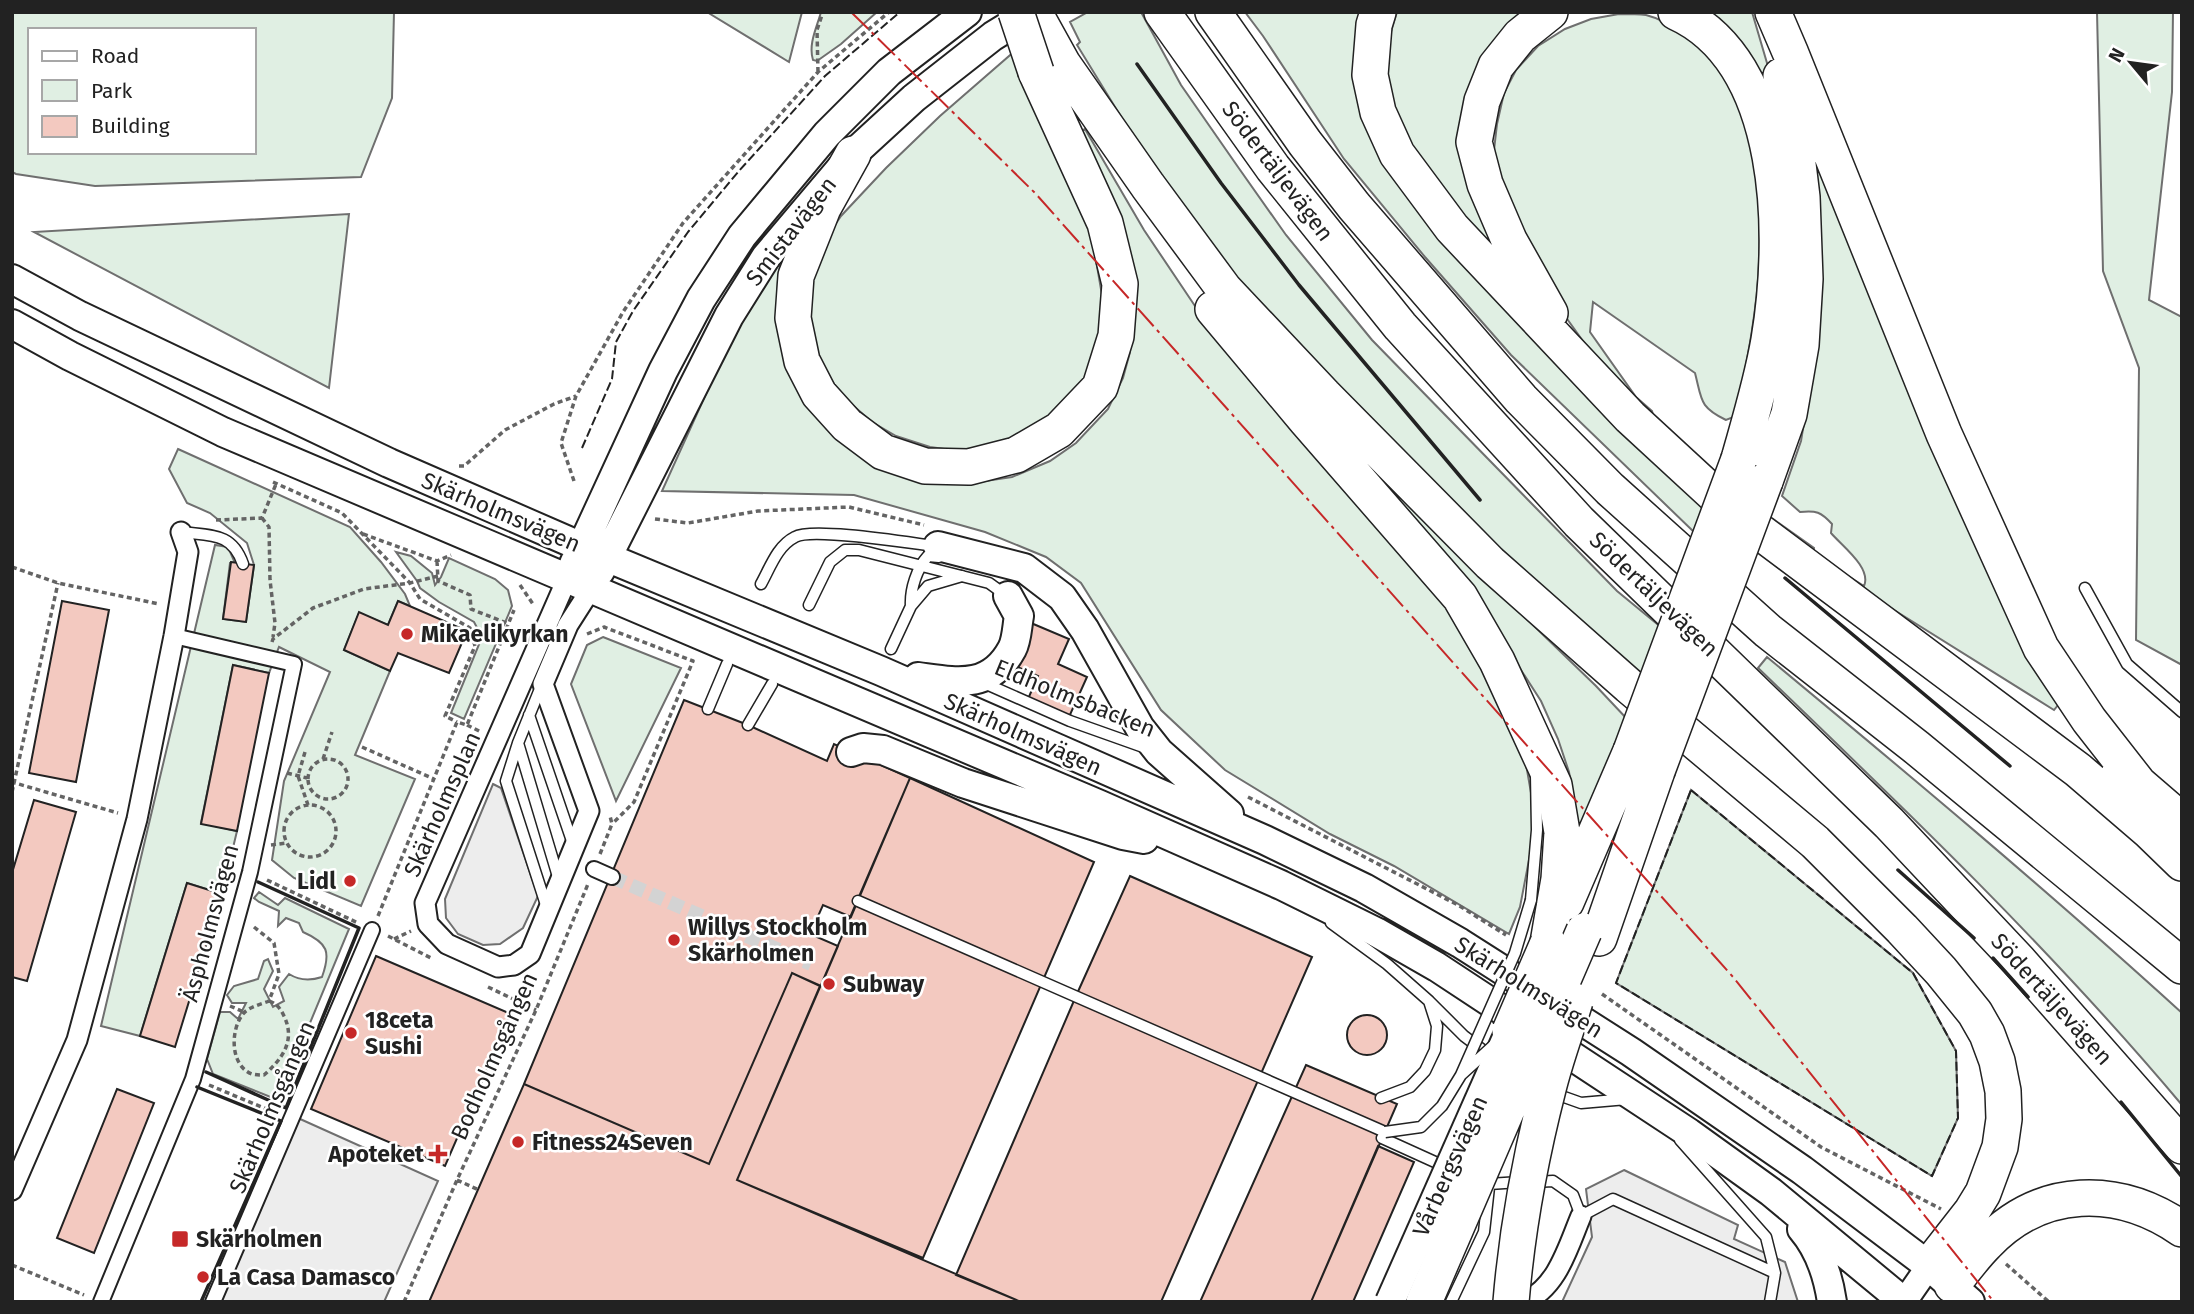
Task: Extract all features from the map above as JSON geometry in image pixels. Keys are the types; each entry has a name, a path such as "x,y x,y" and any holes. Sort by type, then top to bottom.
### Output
{"highway":[{"path":"1016,12 1047,64 1119,164 1209,305 1460,597 1497,661 1554,785 1562,832 1559,879 1548,943"},
{"path":"853,154 822,208 796,276 793,318 802,361 819,394 847,425 883,452 925,466 969,467 1016,455 1059,430 1100,387 1116,336 1120,284 1105,223 1047,64 1033,12"},
{"name":"Södertäljevägen","path":"1162,12 1272,168 1399,326 1579,522 1889,823 2019,961 2182,1146"},
{"name":"Södertäljevägen","path":"1213,12 1305,143 1354,206 1521,399 1610,489 1768,631 1926,755 2182,966"},
{"path":"1378,12 1374,25 1370,75 1378,113 1397,154 1452,228 1630,417 1732,511 2078,770 2182,863"},
{"path":"1549,12 1520,36 1496,66 1482,101 1474,142 1485,184 1509,240 1578,361"},
{"path":"1528,1301 1516,1246 1548,1088 1576,997 1591,934 1756,401 1769,340 1777,272 1775,192 1766,133 1743,75 1719,43 1690,19 1676,12"},
{"path":"1510,1031 1548,943 1644,761 1765,481 1789,414 1801,345 1805,279 1802,197 1794,131 1765,12"},
{"path":"1773,12 1944,434 2041,648 2089,720 2139,784"},
{"path":"1047,64 1148,186 1224,289 1315,386 1490,563 1629,686 1815,842 1941,971 1975,1013 1987,1034 1997,1061 2003,1091 2004,1119 2000,1146 1983,1193 1972,1211 1947,1289"},
{"path":"1863,608 1973,671 2139,784 2182,821"},
{"path":"1424,1302 1591,934"},
{"path":"1947,1289 1987,1242 2036,1209 2060,1200 2088,1196 2114,1199 2170,1220 2182,1229"}],"main road":[{"name":"Smistavägen","path":"579,584 608,557 677,379 701,299 742,236 827,135 889,72 967,12"},
{"name":"Smistavägen","path":"579,584 582,547 677,379 729,316 766,257 853,154 914,98 993,36 1033,12"},
{"name":"Skärholmsvägen","path":"12,279 80,316 380,459 582,547 886,660 1265,840 1412,914 1619,1044 1802,1170 1947,1289"},
{"name":"Skärholmsvägen","path":"12,324 223,432 1100,805 1281,885 1376,932 1437,967 1638,1098 1770,1192 1904,1302"},
{"path":"929,546 969,566 1024,568 1062,597 1085,630 1140,728 1160,752 1218,806 1265,840"},
{"path":"886,660 959,683 977,680 995,670 1012,648 1019,616 1008,596"},
{"path":"851,751 863,748 883,750 963,783 1111,831 1208,853"},
{"name":"Vårbergsvägen","path":"1390,1302 1510,1031"},
{"path":"1770,1192 1807,1234 1821,1257 1832,1302"}],"street":[{"path":"12,1190 77,1040 137,819 188,552 181,532"},
{"path":"543,684 568,625 579,584"},
{"name":"Skärholmsplan","path":"543,684 589,811 530,954 514,965 498,967 447,944 428,924 425,904 579,584"},
{"name":"Äspholmsvägen","path":"101,1302 193,1079 250,872 294,664 174,636"},
{"path":"594,869 612,877"},
{"name":"Skärholmsgången","path":"214,1302 372,930"},
{"path":"1528,1301 1560,1268 1581,1216"},
{"path":"1904,1302 1947,1289"}],"lane":[{"path":"181,532 225,538 238,550 243,564"},
{"path":"761,584 776,554 796,536 827,534 929,546"},
{"path":"809,605 830,562 845,550 929,546"},
{"path":"911,606 910,597 929,546"},
{"path":"886,660 911,606 928,586 969,566 1008,596"},
{"path":"2085,588 2127,664 2182,712"},
{"path":"708,709 727,664"},
{"name":"Eldholmsbacken","path":"977,680 1070,721 1160,752"},
{"path":"543,684 518,743 506,782 548,912"},
{"path":"748,725 772,684"},
{"path":"529,715 574,848"},
{"path":"518,743 560,883"},
{"path":"1383,1135 1421,1127 1442,1106 1461,1074 1515,953 1531,900 1537,830 1536,743"},
{"path":"1281,885 1387,964 1464,1036 1505,1066"},
{"path":"858,901 1383,1135 1455,1171"},
{"path":"1381,1098 1410,1087 1425,1071 1435,1050 1437,1026 1429,1002"},
{"path":"1461,1074 1510,1031"},
{"path":"1515,1073 1525,1080"},
{"path":"1535,1088 1581,1103 1638,1098 1674,1133 1766,1237 1775,1273 1770,1302"},
{"path":"1466,1175 1489,1184 1553,1181 1573,1195 1581,1216 1613,1199 1775,1273"},
{"path":"1451,1302 1484,1232 1489,1184"}],"path":[{"path":"818,72 817,30 823,12"},
{"path":"574,481 561,443 576,396 623,312 683,223 818,72 889,12"},
{"path":"452,467 464,466 505,430 554,404 576,396"},
{"path":"268,477 276,484 342,513 410,583 420,599 470,628 475,646 444,716 457,722"},
{"path":"262,518 276,484"},
{"path":"655,519 688,523 758,511 849,507 929,546"},
{"path":"181,532 212,520 262,518"},
{"path":"262,518 270,527 270,580 275,624 266,657"},
{"path":"362,534 437,561 455,553"},
{"path":"437,561 438,581 470,595 471,608 509,624"},
{"path":"12,567 58,583 178,608"},
{"path":"272,639 313,608 365,589 438,576"},
{"path":"516,580 534,602 531,615"},
{"path":"12,792 58,583"},
{"name":"Bodholmsgången","path":"404,1302 536,1010 612,824 634,802 694,661 604,627 582,636"},
{"path":"467,725 482,732"},
{"path":"323,759 332,732"},
{"path":"362,747 434,779"},
{"path":"305,752 298,776 308,805"},
{"path":"323,759 341,763 347,774 346,788 336,797 323,798 312,791 308,778 312,766 323,759"},
{"path":"14,782 137,819"},
{"path":"1244,794 1458,905 1506,935"},
{"path":"317,806 323,798"},
{"path":"308,805 317,806 331,815 337,832 330,848 324,854 306,858 291,850 284,835 284,826 292,812 308,805"},
{"path":"609,814 612,824"},
{"path":"250,872 372,930"},
{"path":"238,915 274,943 279,974 269,1001 244,1012 235,1031 236,1055 250,1073 264,1075 278,1063 289,1044 289,1028 284,1014 275,1003 269,1001"},
{"path":"1600,993 1821,1147 1943,1210"},
{"path":"193,1079 276,1113"},
{"path":"457,1180 479,1190"},
{"path":"1998,1257 2049,1302"},
{"path":"12,1265 87,1296"}],"green space":[{"path":"12,12 394,12 392,98 361,177 95,186 12,172"},
{"path":"707,12 802,12 789,62"},
{"path":"821,12 877,12 817,61 813,60 812,48"},
{"path":"1088,12 1141,12 1181,85 1238,167 1286,235 1372,340 1617,591 1662,628 1643,678 1597,647 1216,261 1153,169 1077,45 1080,42 1070,22"},
{"path":"1245,12 1370,12 1376,134 1707,506 1696,534 1511,355 1425,257 1344,159"},
{"path":"1397,12 1530,12 1471,94 1509,273 1410,156 1385,82 1387,45"},
{"path":"1709,12 1752,12 1782,114 1731,33"},
{"path":"2097,12 2173,12 2172,92 2149,300 2182,317 2182,665 2136,640 2139,368 2103,271"},
{"path":"1619,14 1646,15 1661,20 1684,34 1708,55 1726,80 1740,107 1749,137 1759,200 1759,262 1753,320 1736,416 1726,420 1711,411 1703,402 1695,373 1593,302 1590,332 1636,397 1716,481 1593,355 1565,316 1530,256 1493,159 1504,93 1516,70 1538,46 1565,29 1591,19"},
{"path":"1016,50 1092,237 1102,295 1101,329 1084,388 1039,431 966,452 930,447 896,436 872,422 841,395 823,367 814,346 804,285 820,247 841,216 940,116"},
{"path":"1803,116 2056,699 2058,705 2054,710 1770,530 1773,519 1814,548 1813,554 1864,586 1864,572 1855,558 1831,533 1832,524 1818,513 1800,512 1782,496 1801,441 1815,355"},
{"path":"1085,129 1144,230 1197,309 1465,624 1526,764 1534,810 1532,844 1520,907 1509,934 1394,866 1330,834 1225,770 1161,710 1081,583 1046,557 985,532 854,495 662,491 724,354 765,279 777,266 780,266 777,298 781,327 798,387 972,483 1012,477 1050,461 1076,443 1108,409 1123,378 1130,352 1132,309 1080,132"},
{"path":"349,214 329,388 34,232"},
{"path":"1316,409 1392,489 1628,720 1579,829 1569,772 1541,701 1499,636"},
{"path":"178,449 350,527 405,594 410,606 398,601 388,625 359,613 344,650 390,671 355,755 415,779 361,906 294,878 272,860 284,781 330,672 279,647 269,673 233,665 201,823 237,831 222,894 187,883 140,1036 101,1026 215,545 228,547 235,563 230,563 223,619 246,622 254,565 247,543 210,513 187,503 169,469"},
{"path":"396,552 411,556 432,573 435,585 449,558 495,579 508,590 512,606 464,719 451,713 482,637 474,622 420,588"},
{"path":"603,637 681,668 616,801 571,684 587,645"},
{"path":"1767,657 2028,877 2182,1013 2182,1105 2029,935 1758,668"},
{"path":"1691,790 1913,973 1956,1051 1958,1118 1932,1176 1616,983"},
{"path":"259,892 278,905 285,898 349,929 278,1100 213,1074 207,1059 220,1012 230,1012 238,1019 246,1003 232,1003 227,995 234,986 258,979 264,961 268,959 273,971 264,989 273,1007 284,1001 279,987 289,974 301,979 313,979 322,977 325,968 327,955 322,944 303,932 299,923 286,918 278,926 279,911 254,898"}],"shaded area":[{"path":"493,784 501,788 538,896 523,928 500,944 483,945 458,934 446,918 445,899"},
{"path":"289,1114 438,1181 384,1302 205,1302"},
{"path":"1624,1170 1738,1225 1734,1239 1785,1262 1798,1302 1562,1302 1592,1237 1586,1189"}],"building":[{"path":"231,562 254,565 246,622 223,619"},
{"path":"62,601 109,610 76,782 29,773"},
{"name":"Mikaelikyrkan","path":"398,601 465,630 449,673 398,653 390,671 344,650 359,612 388,625"},
{"path":"1031,623 1069,639 1058,664 1087,677 1069,717 1028,699 1038,676 1013,665"},
{"path":"233,665 269,673 237,831 201,824"},
{"path":"684,700 748,725 827,761 834,744 910,778 851,917 823,905 810,934 838,946 821,986 792,973 709,1164 524,1084"},
{"path":"910,778 1094,862 923,1258 737,1180"},
{"path":"34,800 76,812 27,981 12,977 12,873"},
{"path":"1130,876 1312,957 1161,1302 1021,1302 956,1275"},
{"path":"187,883 222,894 175,1047 140,1036"},
{"path":"376,956 511,1014 445,1166 311,1109"},
{"path":"792,973 820,986 737,1180 1021,1302 429,1302 524,1084 709,1164"},
{"path":"1367,1015 1381,1021 1387,1035 1381,1049 1367,1055 1353,1049 1347,1035 1353,1021"},
{"path":"1306,1065 1397,1104 1311,1302 1200,1302"},
{"path":"117,1089 154,1103 94,1253 57,1238"},
{"path":"1378,1146 1414,1162 1353,1302 1311,1302"}],"tunnel":[{"path":"612,877 811,964"}],"fence":[{"path":"582,448 612,379 616,342 633,311 688,232 825,76 900,12"},
{"path":"1691,790 1913,973 1956,1051 1958,1118 1932,1176 1616,983 1691,790"}],"wall":[{"path":"1137,64 1221,183 1299,285 1480,500"},
{"path":"1785,578 2010,766"},
{"path":"1898,870 1974,938"},
{"path":"206,1072 286,1108 359,928 258,882"},
{"path":"1993,958 2028,997"},
{"path":"197,1087 281,1121 201,1302"},
{"path":"2121,1102 2182,1177"}],"power":[{"path":"851,12 1035,193 1733,977 1994,1302"}],"place":[{"name":"Mikaelikyrkan","path":"407,634"},
{"name":"Lidl","path":"350,881"},
{"name":"Willys Stockholm Skärholmen","path":"674,940"},
{"name":"Subway","path":"829,984"},
{"name":"18ceta Sushi","path":"351,1033"},
{"name":"Fitness24Seven","path":"518,1142"},
{"name":"Apoteket","path":"438,1154"},
{"name":"Skärholmen","path":"180,1239"},
{"name":"La Casa Damasco","path":"203,1277"}]}
